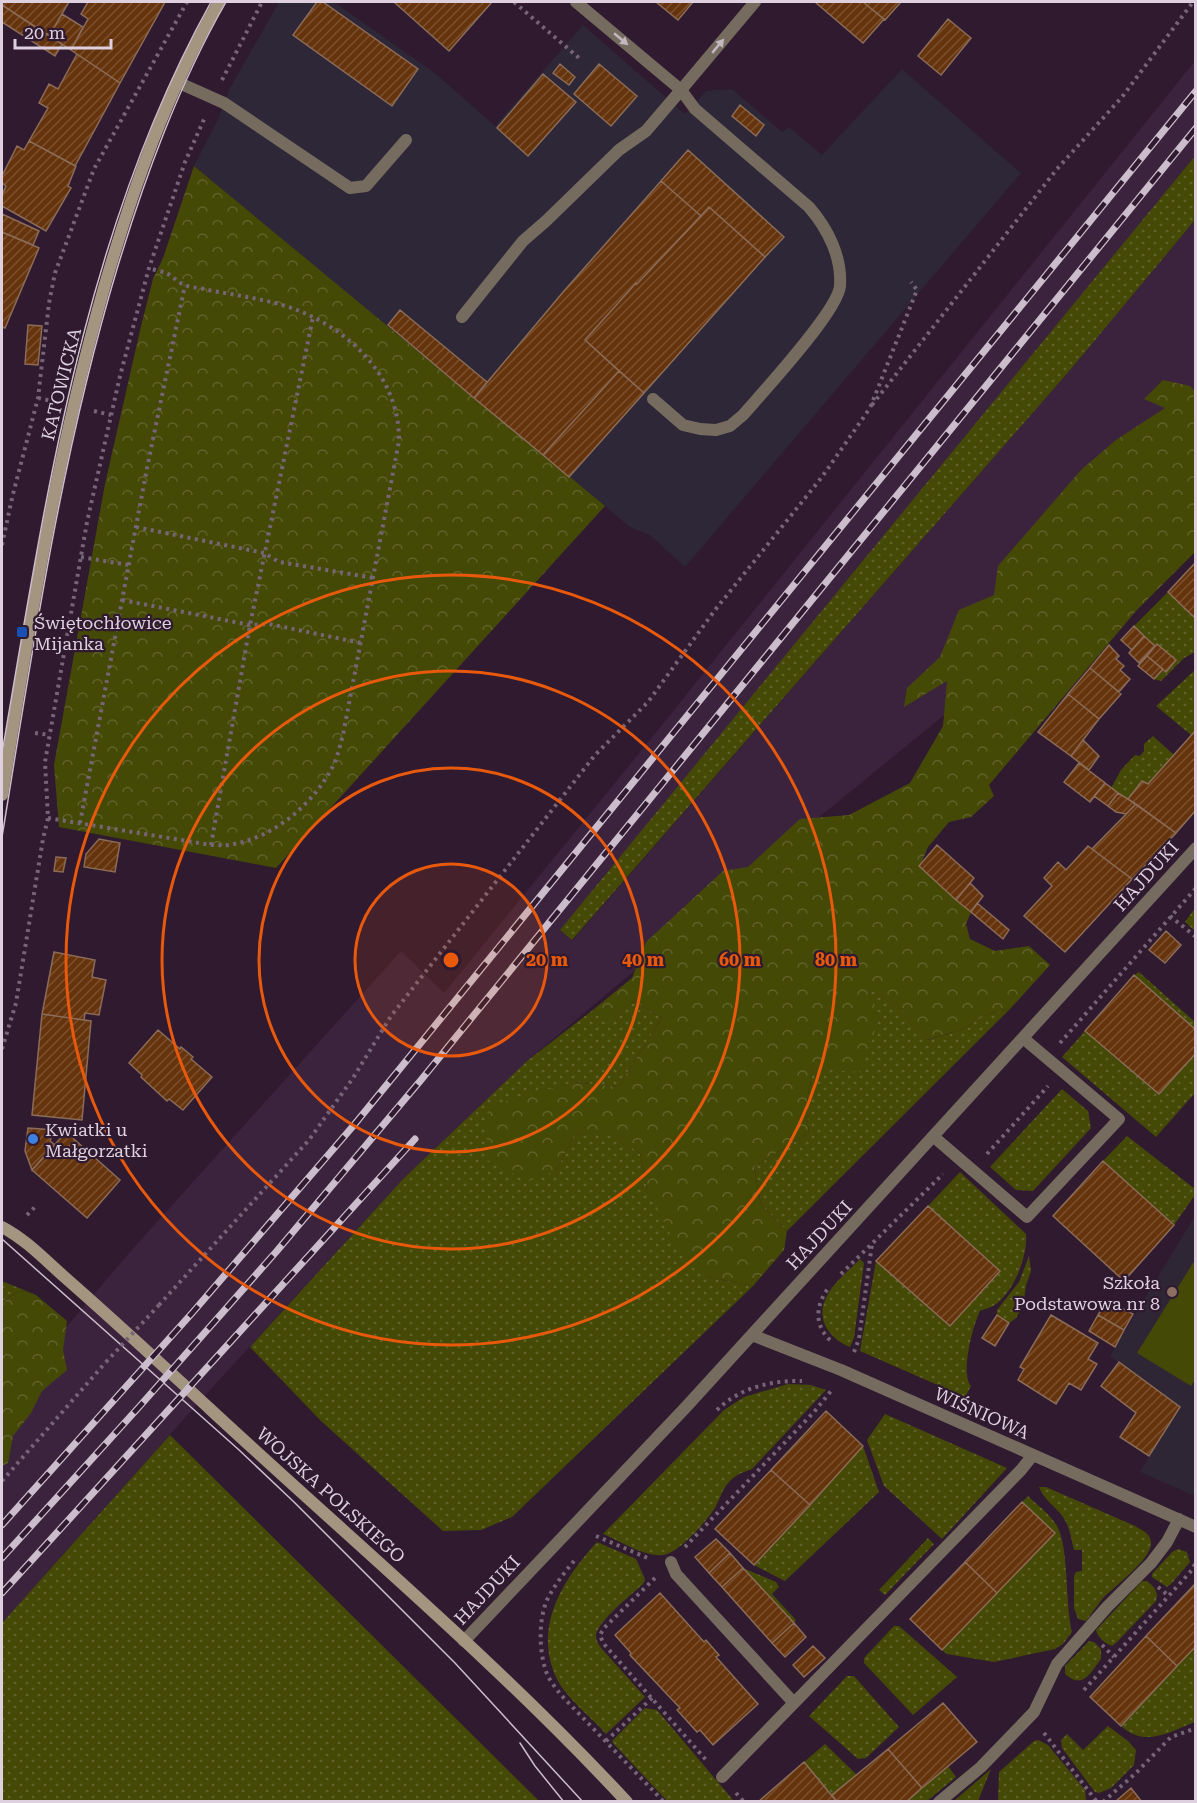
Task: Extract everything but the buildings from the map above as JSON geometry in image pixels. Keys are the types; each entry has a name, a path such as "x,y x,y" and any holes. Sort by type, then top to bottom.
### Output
{"street":[{"name":"KATOWICKA","path":"2,795 40,566 73,406 92,330 122,227 145,160 177,82 219,2"},
{"path":"576,2 681,90 695,109 809,207 820,220 839,262 840,289 827,315 743,415 730,426 716,430 683,425 653,399"},
{"path":"462,317 523,241 619,150 646,131 755,2"},
{"path":"177,82 224,103 350,188 366,186 406,140"},
{"name":"HAJDUKI","path":"464,1641 686,1407 1196,848"},
{"path":"934,1137 1027,1217 1119,1119 1023,1038"},
{"name":"WOJSKA POLSKIEGO","path":"2,1227 21,1239 90,1299 532,1703 627,1802"},
{"name":"WIŚNIOWA","path":"752,1335 841,1371 1196,1527"},
{"path":"722,1778 1033,1455"},
{"path":"939,1802 981,1767 1030,1717 1057,1664 1107,1607 1151,1563 1167,1542 1179,1520"},
{"path":"671,1562 676,1574 794,1703"}],"path":[{"path":"2,545 38,398 55,273 94,169 187,2"},
{"path":"2,1049 16,1003 48,818 45,762 81,557 120,376 149,268 185,162 213,99 262,2"},
{"path":"514,2 579,58"},
{"path":"2,1480 106,1362 309,1140 353,1078 391,1016 595,755 648,702 715,610 822,477 870,408 1057,169 1122,97 1193,2"},
{"path":"48,818 211,845 233,845 271,830 294,815 334,765 343,735 374,578 399,441 396,408 375,366 332,326 313,317 273,302 185,285 167,273 149,268"},
{"path":"870,408 917,290 910,282"},
{"path":"80,824 136,527 185,285"},
{"path":"211,845 250,625 313,317"},
{"path":"136,527 264,553 279,562 374,578"},
{"path":"81,557 129,565"},
{"path":"122,600 250,625 269,624 361,642"},
{"path":"838,1277 950,1167 982,1159 1049,1084 1052,1053 1196,888"},
{"path":"1170,916 1196,937"},
{"path":"856,1347 872,1243"},
{"path":"833,1283 822,1296 818,1318 820,1327 827,1338 833,1342"},
{"path":"826,1386 832,1388 841,1371"},
{"path":"713,1414 724,1403 757,1387 784,1381 808,1381"},
{"path":"590,1543 604,1527"},
{"path":"596,1536 633,1552"},
{"path":"577,1557 547,1601 542,1620 543,1655 548,1675 560,1694 664,1802"},
{"path":"1084,1690 1192,1570 1196,1562"},
{"path":"606,1741 652,1698"},
{"path":"1030,1717 1041,1728 1097,1802"},
{"path":"1103,1802 1172,1737 1196,1728"}],"shaded area":[{"path":"279,2 334,2 436,74 495,126 583,25 685,114 706,91 732,89 782,132 789,127 822,155 902,69 1021,173 685,567 650,535 630,527 194,166 218,119 230,88"},
{"path":"1195,61 1195,156 561,931 573,940 1071,369 1195,220 1195,462 1037,627 943,716 746,877 527,1061 403,1179 200,1401 2,1623 2,1403 129,1253 401,951 444,993"},
{"name":"Szkoła Podstawowa nr 8","path":"1195,1216 1195,1496 1140,1472 1180,1407 1110,1356"}],"green space":[{"path":"1195,156 1195,220 1071,369 572,940 560,930"},
{"path":"194,166 605,506 276,868 59,827 54,765 105,484 153,279 163,258"},
{"path":"1163,380 1190,386 1196,392 1195,552 1136,611 989,785 994,796 971,817 949,822 928,847 920,866 971,912 966,924 970,939 995,951 1029,946 1050,965 1010,1009 987,1014 963,1029 926,1040 900,1008 870,988 877,1025 860,1072 813,1069 806,1107 809,1133 754,1167 761,1205 787,1231 784,1250 753,1286 708,1277 676,1245 647,1190 640,1153 607,1132 574,1135 556,1171 527,1181 485,1159 489,1106 574,1082 618,1087 662,1018 634,1001 605,1021 594,1009 632,978 646,942 723,871 748,867 800,819 849,815 910,783 943,726 947,681 904,707 907,688 940,657 959,610 994,595 998,566 1081,470 1116,440 1165,408 1144,399"},
{"path":"1168,592 1195,619 1195,652 1184,658 1161,681 1154,679 1163,669 1166,672 1176,660 1157,645 1155,646 1134,626"},
{"path":"1195,670 1195,730 1191,735 1156,706"},
{"path":"1153,736 1174,755 1148,784 1128,799 1111,788 1121,770 1135,755 1140,756 1144,751 1144,744"},
{"path":"1195,908 1195,931 1185,922"},
{"path":"1139,972 1195,1022 1195,1030 1134,975"},
{"path":"870,987 900,1008 927,1040 963,1029 987,1014 1010,1009 787,1231 761,1205 754,1167 809,1133 806,1107 813,1069"},
{"path":"634,1001 662,1018 618,1087 574,1082 556,1171 574,1135 607,1131 640,1153 647,1190 708,1277 753,1286 512,1517 481,1530 443,1531 321,1421 250,1347 403,1179 527,1061 594,1009 605,1020"},
{"path":"1085,1031 1159,1094 1195,1053 1195,1093 1156,1137 1062,1057"},
{"path":"1062,1089 1088,1111 1091,1128 1033,1191 1016,1190 990,1167"},
{"path":"1127,1136 1195,1189 1195,1195 1174,1225 1103,1161"},
{"path":"960,1172 1026,1234 1025,1253 1013,1283 1001,1300 992,1307 980,1311 977,1318 967,1361 968,1380 971,1386 965,1397 860,1351 876,1261 950,1326 1000,1271 928,1206"},
{"path":"1029,1256 1031,1271 1023,1306 1016,1318 1009,1323 997,1315 997,1310 1019,1282"},
{"path":"860,1259 864,1263 854,1338 850,1347 835,1338 825,1326 822,1311 831,1289"},
{"path":"1193,1263 1196,1264 1196,1378 1191,1386 1137,1353"},
{"path":"2,1281 36,1295 21,1291 8,1298 2,1305"},
{"path":"21,1291 36,1295 67,1321 63,1350 67,1370 42,1391 31,1413 13,1436 8,1463 2,1466 2,1305 8,1298"},
{"path":"788,1384 811,1385 826,1390 752,1469 729,1482 712,1512 677,1549 663,1555 648,1554 603,1534 724,1410 744,1397"},
{"path":"885,1414 1007,1468 942,1539 884,1486 867,1440"},
{"path":"170,1435 539,1801 2,1801 2,1623"},
{"path":"863,1446 879,1492 785,1581 754,1565"},
{"path":"1039,1487 1046,1487 1135,1526 1149,1536 1150,1549 1146,1556 1103,1598 1086,1621 1078,1619 1074,1608 1074,1576 1076,1572 1082,1571 1082,1550 1074,1550 1065,1521"},
{"path":"1028,1496 1051,1518 1061,1535 1072,1632 1063,1644 1055,1649 994,1662 947,1654 942,1650 1055,1533 1022,1502"},
{"path":"928,1538 934,1544 885,1595 879,1590"},
{"path":"597,1542 636,1559 645,1579 643,1584 609,1615 596,1635 602,1649 645,1697 606,1734 561,1686 550,1660 548,1641 555,1605 563,1588 584,1556"},
{"path":"1178,1549 1187,1552 1190,1562 1167,1587 1152,1577 1152,1574 1172,1552"},
{"path":"743,1568 776,1582 779,1587 772,1594 796,1620 794,1623"},
{"path":"1142,1581 1147,1581 1152,1585 1157,1594 1156,1601 1112,1646 1100,1638 1096,1630"},
{"path":"894,1626 899,1626 957,1677 913,1715 864,1663 864,1658"},
{"path":"1089,1641 1094,1642 1101,1649 1101,1659 1086,1678 1071,1679 1065,1674 1065,1666"},
{"path":"1195,1646 1195,1722 1148,1737 1130,1733 1121,1726"},
{"path":"847,1676 854,1676 899,1727 866,1758 858,1759 809,1716"},
{"path":"645,1708 657,1710 734,1801 667,1801 612,1741"},
{"path":"1108,1726 1136,1750 1134,1765 1111,1788 1099,1793 1095,1792 1062,1748 1061,1740 1067,1734 1083,1750"},
{"path":"1038,1740 1048,1745 1085,1790 1086,1801 998,1801 999,1772"},
{"path":"825,1744 857,1775 832,1795 804,1762"},
{"path":"948,1766 956,1777 927,1801 906,1802"},
{"path":"991,1769 978,1801 954,1801"}],"tram line":[{"path":"2,753 54,464 75,368 100,273 131,181 167,90 211,2"},
{"path":"2,837 50,552 64,480 97,339 128,235 164,132 193,66 226,2"},
{"path":"2,1239 238,1449 294,1502 455,1663 583,1802"},
{"path":"520,1743 564,1802"}],"railway":[{"path":"2,1525 193,1312 354,1125 1196,91"},
{"path":"2,1558 276,1252 421,1080 1196,128"},
{"path":"2,1593 415,1139"}],"place":[{"name":"Świętochłowice Mijanka","path":"22,632"},
{"name":"Kwiatki u Małgorzatki","path":"33,1139"},
{"name":"Szkoła Podstawowa nr 8","path":"1172,1292"}]}
